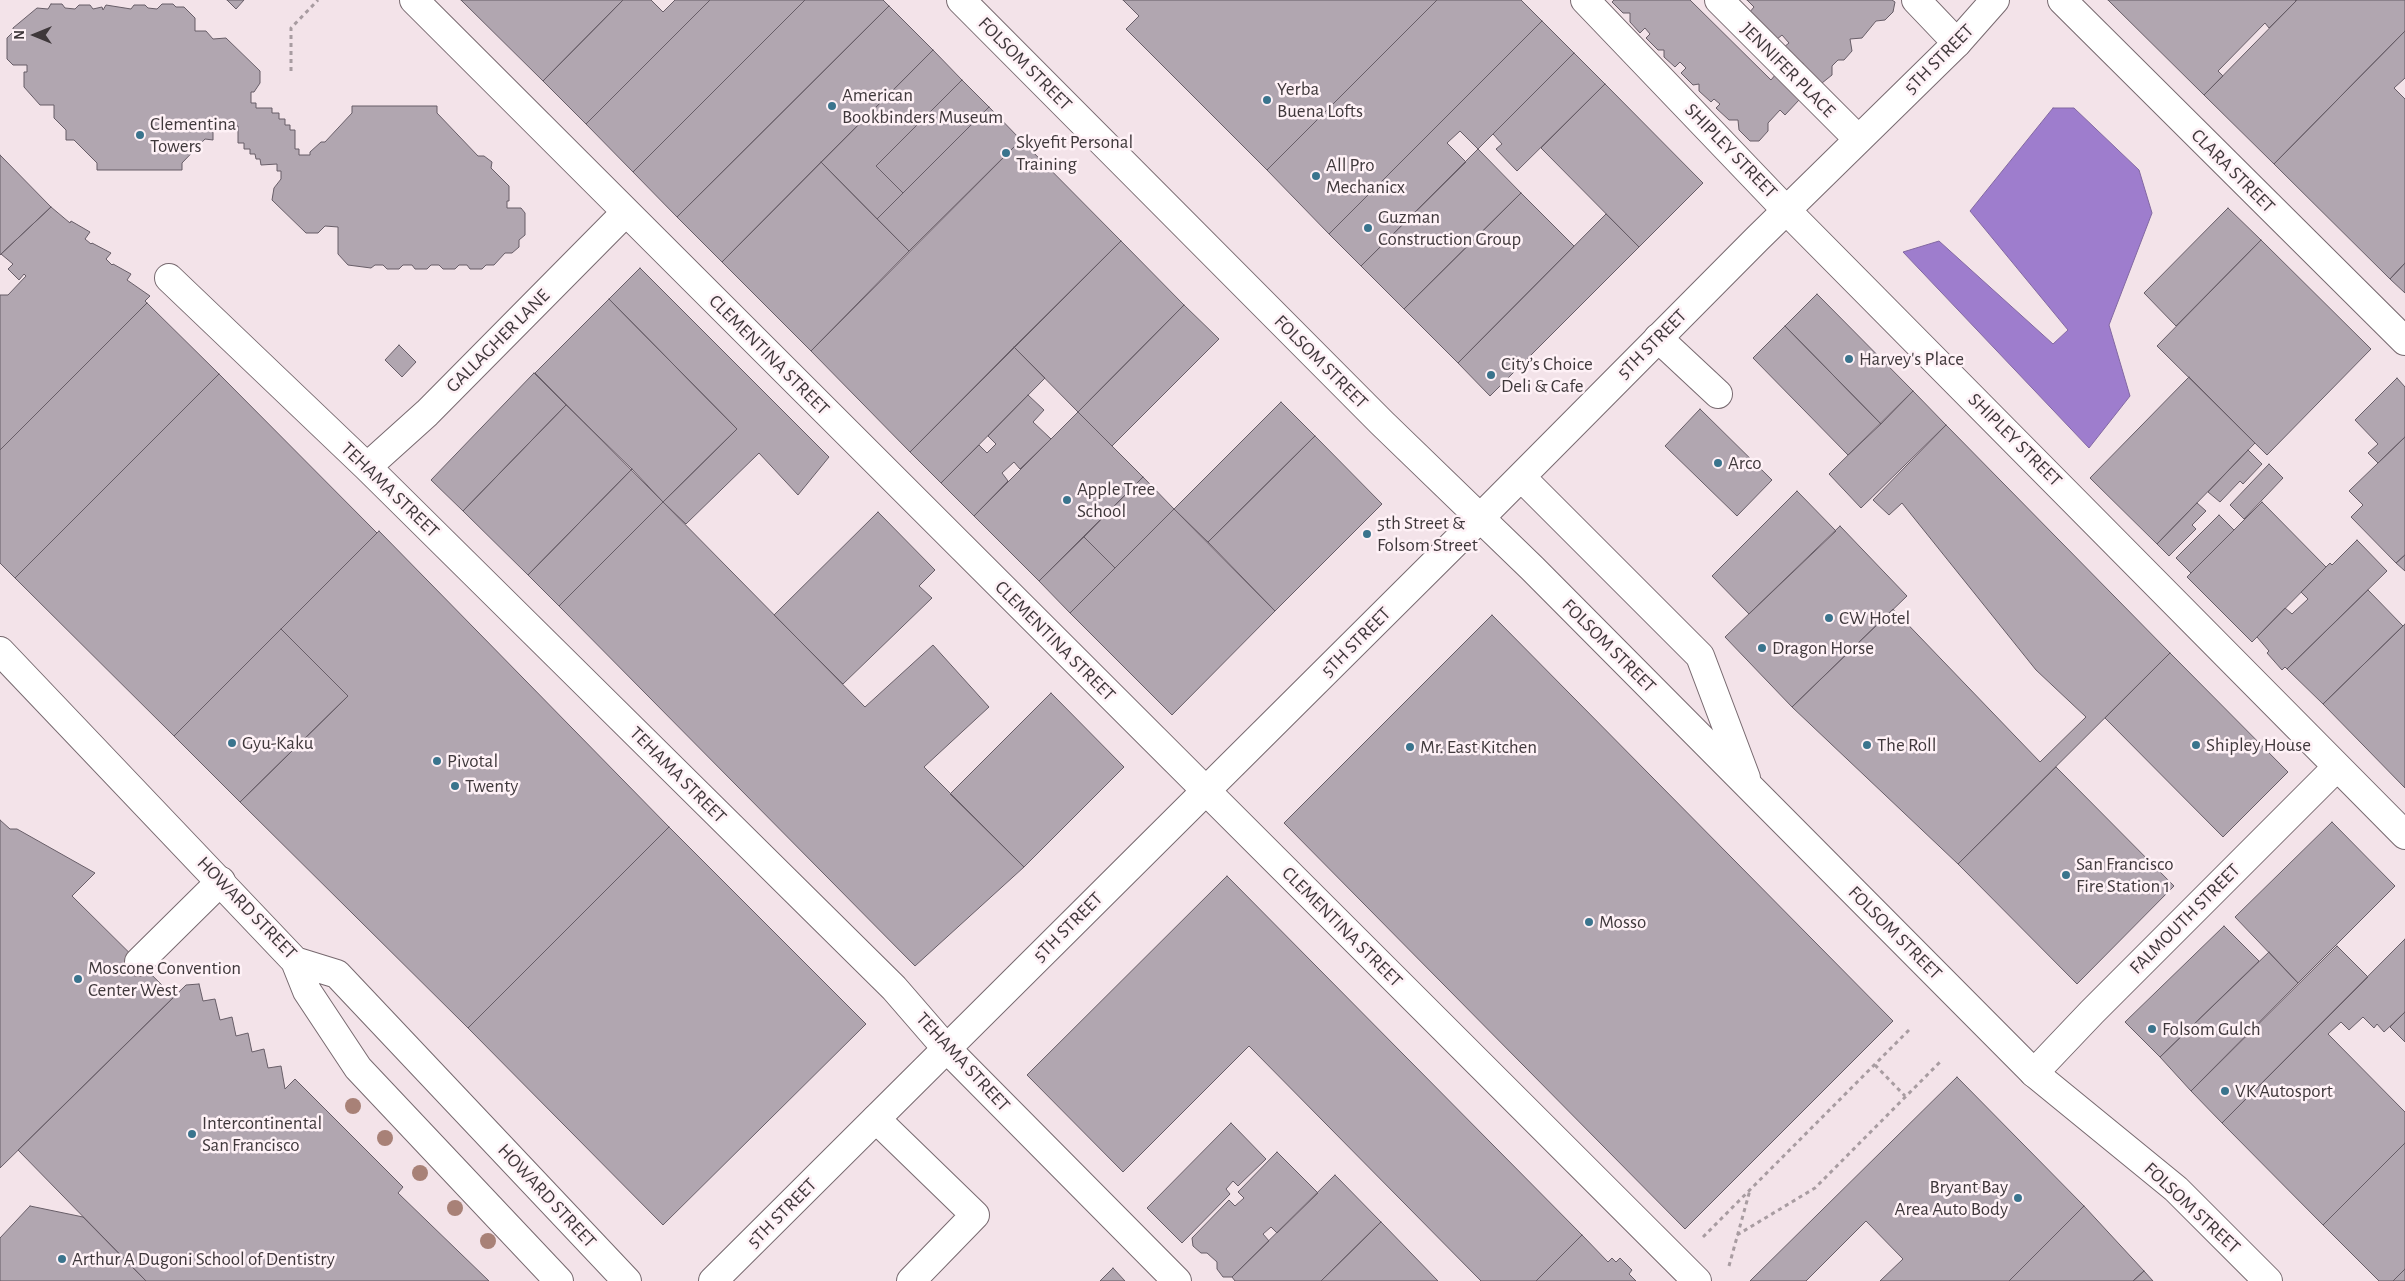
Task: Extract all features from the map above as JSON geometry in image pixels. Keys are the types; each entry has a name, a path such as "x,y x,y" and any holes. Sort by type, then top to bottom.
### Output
{"street":[{"name":"CLEMENTINA STREET","path":"414,0 1697,1281"},
{"name":"FOLSOM STREET","path":"961,0 2034,1073 2176,1189 2268,1281"},
{"name":"SHIPLEY STREET","path":"1585,0 1786,210 2405,835"},
{"name":"JENNIFER PLACE","path":"1719,0 1858,139"},
{"path":"1916,0 1957,43"},
{"name":"5TH STREET","path":"713,1281 1480,518 1786,210 1957,43 1995,0"},
{"name":"CLARA STREET","path":"2062,0 2405,341"},
{"name":"GALLAGHER LANE","path":"367,467 427,413 626,212"},
{"name":"TEHAMA STREET","path":"169,278 367,467 894,988 946,1048 1177,1281"},
{"path":"1658,338 1718,394"},
{"path":"1521,477 1700,656 1749,786"},
{"name":"HOWARD STREET","path":"0,651 221,881 295,961 337,974 627,1281"},
{"name":"FALMOUTH STREET","path":"2034,1073 2092,1012 2337,766"},
{"path":"139,962 221,881"},
{"path":"295,961 307,991 358,1068 559,1281"},
{"path":"876,1119 975,1215 911,1281"}],"path":[{"path":"291,71 291,28 318,0"},
{"path":"1678,1262 1910,1029"},
{"path":"1737,1235 1815,1188 1942,1060"},
{"path":"1874,1065 1906,1096"},
{"path":"1727,1272 1750,1189"}],"shaded area":[{"path":"2053,108 2074,108 2139,170 2152,213 2109,325 2130,396 2089,448 1903,252 1939,241 2053,344 2068,330 1970,211"}],"building":[{"path":"227,0 244,0 236,9"},
{"path":"461,0 623,0 543,81"},
{"path":"623,0 651,0 663,12 675,0 710,0 586,124 543,81"},
{"path":"710,0 805,0 633,172 586,124"},
{"path":"805,0 883,0 889,6 677,217 633,172"},
{"name":"Yerba Buena Lofts","path":"1123,0 1437,0 1267,170 1126,29 1139,16"},
{"path":"1437,0 1521,0 1542,21 1329,234 1267,170"},
{"path":"1614,0 1690,0 1771,80 1776,74 1788,85 1786,87 1799,100 1785,115 1780,110 1768,123 1768,131 1759,141 1750,141 1739,130 1738,120 1729,120 1716,108 1720,104 1714,99 1711,102 1699,91 1699,84 1693,85 1681,73 1686,68 1680,62 1675,67 1664,57 1664,50 1658,50 1646,38 1650,34 1645,28 1640,33 1630,22 1630,13 1623,13 1612,2"},
{"path":"1747,0 1892,0 1895,2 1893,12 1885,20 1876,21 1862,38 1850,39 1852,51 1844,60 1838,60 1832,66 1832,75 1822,83 1813,84 1801,73 1803,63 1801,64 1784,47 1789,43 1782,35 1776,40 1749,13 1754,7"},
{"path":"2108,0 2296,1 2269,28 2265,23 2218,71 2223,76 2204,95"},
{"path":"2297,0 2405,0 2405,31 2274,164 2204,95"},
{"name":"Clementina Towers","path":"51,4 62,4 65,8 75,9 79,5 90,5 93,9 102,7 103,10 106,5 131,9 134,5 145,5 148,8 157,9 162,4 184,7 195,18 195,31 206,31 213,39 226,38 260,71 260,83 254,92 251,92 251,103 256,103 256,108 272,108 272,113 279,113 279,119 285,119 285,125 290,125 290,130 295,130 295,149 299,149 299,155 310,155 310,152 321,142 325,142 352,113 352,106 437,106 437,113 478,156 484,156 492,162 491,168 509,186 507,208 521,208 525,213 525,235 519,240 519,247 512,253 505,253 494,265 486,265 482,269 470,269 467,265 459,265 455,269 443,269 439,265 431,265 427,269 415,269 412,265 403,265 399,269 387,269 383,265 375,265 371,268 348,265 338,254 338,227 325,226 318,233 306,233 272,200 274,188 281,179 281,171 277,171 277,164 261,165 260,159 256,159 255,154 250,154 250,149 244,149 244,143 238,143 238,126 232,126 232,121 225,121 213,131 213,140 205,139 182,163 182,170 97,170 97,163 74,140 66,140 66,130 54,118 54,105 40,105 24,87 24,72 27,72 27,65 13,65 7,59 7,38 13,32 13,28 37,8 48,9"},
{"name":"American Bookbinders Museum","path":"889,6 933,50 722,262 677,217"},
{"path":"1542,21 1574,53 1478,149 1460,131 1447,143 1466,162 1361,266 1329,234"},
{"path":"2405,31 2405,78 2394,88 2405,99 2405,263 2390,279 2274,164"},
{"path":"933,50 962,80 876,166 903,193 877,219 821,162"},
{"path":"1574,53 1605,84 1517,171 1496,149 1502,144 1493,134"},
{"path":"962,80 989,107 903,193 876,166"},
{"path":"1605,84 1703,183 1639,247 1541,148"},
{"path":"989,107 1021,140 909,251 877,219"},
{"path":"1021,140 1121,241 910,452 811,351"},
{"path":"1478,149 1521,193 1404,309 1361,266"},
{"path":"0,155 51,207 0,255"},
{"path":"821,162 909,251 811,351 722,262"},
{"path":"1521,193 1574,246 1458,363 1404,309"},
{"path":"51,207 70,223 71,221 90,232 85,239 91,244 111,253 106,259 112,265 131,274 127,280 150,296 145,301 147,303 0,450 0,295 8,295 26,276 24,274 19,280 8,269 13,264 1,254"},
{"path":"2228,208 2261,240 2176,326 2144,293"},
{"path":"1606,214 1639,247 1490,396 1458,363"},
{"path":"2261,240 2371,349 2267,455 2157,346"},
{"path":"1121,241 1184,305 1078,412 1014,347"},
{"path":"2405,263 2405,293 2390,279"},
{"path":"640,268 829,457 798,495 759,453 686,524 663,502 737,429 609,299"},
{"name":"Harvey's Place","path":"1817,294 1913,391 1881,424 1785,326"},
{"path":"609,299 737,429 663,502 535,373"},
{"path":"147,303 219,374 15,578 0,563 0,450"},
{"path":"1184,305 1219,339 1112,446 1078,412"},
{"path":"1785,326 1881,424 1848,455 1753,358"},
{"path":"399,345 416,362 402,377 385,360"},
{"path":"1014,347 1045,378 941,483 910,452"},
{"path":"534,373 566,405 463,511 431,480"},
{"path":"219,374 377,533 174,736 15,578"},
{"path":"2189,377 2255,443 2157,544 2090,478"},
{"path":"2397,378 2405,387 2405,437 2378,463 2368,453 2378,444 2355,420"},
{"path":"1913,391 1946,425 1861,508 1829,474"},
{"path":"1028,395 1044,410 1033,422 1051,439 1020,469 1014,462 1002,473 1008,481 974,516 941,483 979,445 987,453 996,444 988,436"},
{"path":"1281,402 1315,436 1208,542 1174,509"},
{"path":"566,405 632,469 528,575 463,511"},
{"name":"Arco","path":"1700,409 1772,480 1737,516 1665,446"},
{"path":"1078,412 1143,477 1039,581 974,516"},
{"path":"1946,425 2170,653 1958,864 1792,707 1893,609 2040,762 2086,717 2036,670 1902,503 1889,515 1873,500"},
{"path":"1315,436 1382,504 1275,611 1208,542"},
{"path":"2405,437 2405,555 2396,563 2351,517 2363,505 2349,491"},
{"path":"2248,450 2262,464 2243,484 2240,481 2220,502 2208,492"},
{"path":"2269,464 2283,478 2244,519 2230,505"},
{"path":"632,469 663,502 559,606 528,575"},
{"path":"1143,477 1174,509 1115,568 1084,537"},
{"path":"1797,491 1836,531 1749,614 1712,576"},
{"path":"663,502 865,707 933,645 989,707 924,767 1024,867 915,966 559,606"},
{"path":"2262,502 2326,567 2252,642 2187,577"},
{"path":"2197,503 2206,511 2192,525 2196,529 2169,556 2157,544"},
{"path":"1174,509 1275,611 1172,715 1070,613"},
{"path":"878,512 935,570 919,586 932,598 843,684 774,615"},
{"path":"2219,515 2234,530 2191,573 2176,558"},
{"path":"1840,526 1907,596 1792,707 1725,637"},
{"path":"379,531 669,827 468,1028 240,802 348,696 281,629"},
{"path":"1084,537 1115,568 1070,613 1039,581"},
{"path":"2357,540 2387,571 2287,669 2285,667 2282,670 2267,653 2269,651 2257,637 2285,608 2292,614 2308,599 2301,592 2330,563 2332,565"},
{"path":"2405,555 2405,571 2396,563"},
{"path":"2368,590 2403,626 2323,704 2287,669"},
{"name":"Mosso","path":"1492,615 1893,1021 1685,1229 1284,823"},
{"path":"2405,624 2405,788 2323,704"},
{"path":"281,629 348,696 240,802 174,736"},
{"name":"Shipley House","path":"2170,653 2288,772 2223,837 2105,718"},
{"path":"1051,693 1124,767 1024,867 950,794"},
{"name":"San Francisco Fire Station 1","path":"2056,767 2174,886 2077,984 1958,864"},
{"name":"Moscone Convention Center West","path":"0,820 10,829 17,829 95,873 72,896 174,997 0,1168"},
{"path":"2332,822 2395,886 2298,983 2235,917"},
{"path":"669,827 866,1024 663,1225 468,1028"},
{"path":"1227,876 1582,1235 1536,1281 1481,1281 1249,1046 1123,1172 1027,1075"},
{"path":"2224,926 2259,961 2160,1057 2125,1022"},
{"path":"2405,939 2405,1012 2384,1032 2377,1024 2374,1028 2363,1017 2349,1030 2341,1022 2328,1034 2405,1112 2405,1143 2323,1225 2222,1123"},
{"path":"2337,946 2368,977 2222,1123 2191,1091"},
{"path":"2269,952 2298,983 2191,1091 2160,1057"},
{"name":"Intercontinental San Francisco","path":"199,984 203,1001 215,999 220,1020 232,1017 236,1036 248,1033 252,1052 264,1049 268,1068 281,1066 285,1089 295,1079 403,1187 398,1193 489,1281 146,1281 18,1150 186,985"},
{"path":"2405,1012 2405,1042 2390,1027"},
{"path":"1957,1077 2084,1206 2009,1281 1880,1281 1903,1259 1866,1221 1806,1281 1750,1281"},
{"path":"1231,1123 1266,1159 1238,1186 1233,1181 1226,1189 1230,1194 1182,1243 1147,1208"},
{"path":"2405,1143 2405,1269 2393,1281 2379,1281 2323,1225"},
{"path":"1277,1152 1318,1193 1277,1233 1271,1227 1263,1234 1269,1241 1232,1277 1223,1277 1217,1269 1217,1262 1207,1253 1201,1253 1193,1246 1192,1238 1229,1200 1235,1206 1244,1198 1238,1192"},
{"path":"1335,1175 1381,1222 1321,1281 1235,1281 1232,1277"},
{"name":"Arthur A Dugoni School of Dentistry","path":"30,1206 83,1217 146,1281 0,1281 0,1238"},
{"path":"2084,1206 2144,1271 2133,1281 2009,1281"},
{"path":"1381,1222 1438,1281 1321,1281"},
{"path":"1582,1235 1608,1262 1612,1258 1616,1262 1620,1258 1632,1270 1629,1274 1636,1281 1536,1281"},
{"path":"1113,1268 1125,1281 1100,1281"},
{"path":"2405,1269 2405,1281 2393,1281"},
{"path":"2144,1271 2153,1281 2133,1281"}],"place":[{"name":"Yerba Buena Lofts","path":"1267,100"},
{"name":"American Bookbinders Museum","path":"832,106"},
{"name":"Clementina Towers","path":"140,135"},
{"name":"Skyefit Personal Training","path":"1006,153"},
{"name":"All Pro Mechanicx","path":"1316,176"},
{"name":"Guzman Construction Group","path":"1368,228"},
{"name":"Harvey's Place","path":"1849,359"},
{"name":"City’s Choice Deli & Cafe","path":"1491,375"},
{"name":"Arco","path":"1718,463"},
{"name":"Apple Tree School","path":"1067,500"},
{"name":"5th Street & Folsom Street","path":"1367,534"},
{"name":"CW Hotel","path":"1829,618"},
{"name":"Dragon Horse","path":"1762,648"},
{"name":"Gyu-Kaku","path":"232,743"},
{"name":"The Roll","path":"1867,745"},
{"name":"Shipley House","path":"2196,745"},
{"name":"Mr. East Kitchen","path":"1410,747"},
{"name":"Pivotal","path":"437,761"},
{"name":"Twenty","path":"455,786"},
{"name":"San Francisco Fire Station 1","path":"2066,875"},
{"name":"Mosso","path":"1589,922"},
{"name":"Moscone Convention Center West","path":"78,979"},
{"name":"Folsom Gulch","path":"2152,1029"},
{"name":"VK Autosport","path":"2225,1091"},
{"name":"Intercontinental San Francisco","path":"192,1134"},
{"name":"Bryant Bay Area Auto Body","path":"2018,1198"},
{"name":"Arthur A Dugoni School of Dentistry","path":"62,1259"}]}
